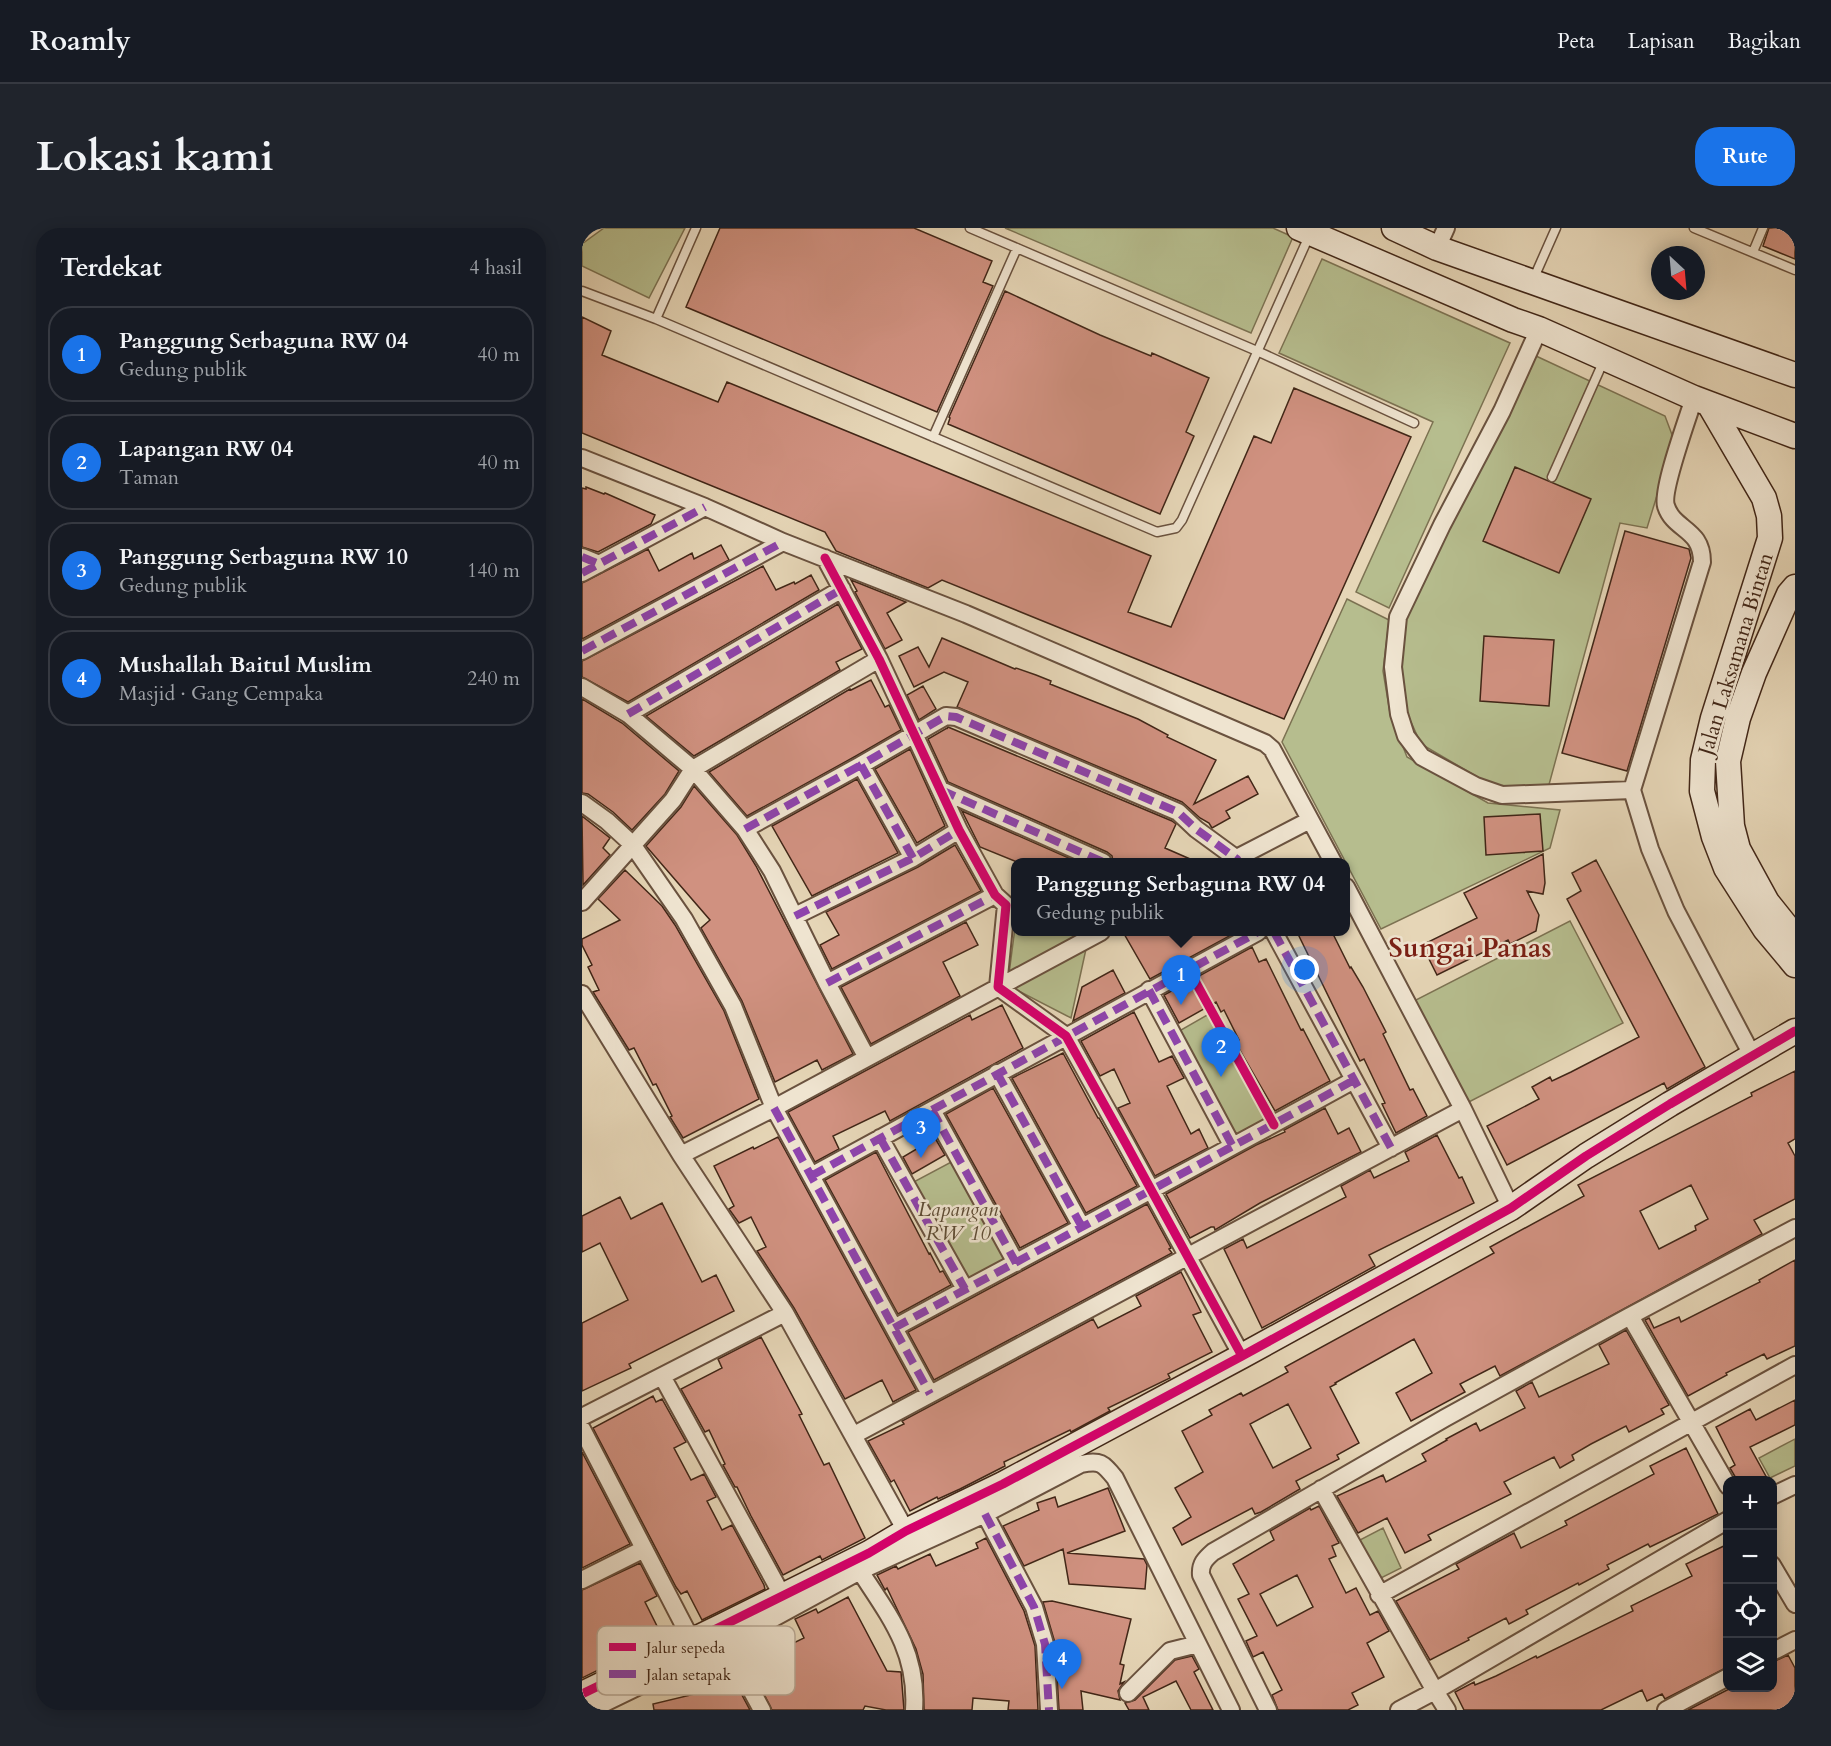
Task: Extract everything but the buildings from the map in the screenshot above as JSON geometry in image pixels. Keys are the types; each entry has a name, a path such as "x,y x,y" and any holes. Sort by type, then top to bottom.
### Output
{"main road":[{"path":"1305,230 1513,320 1539,329 1604,360 1702,401 1795,436"},
{"path":"1406,230 1441,238 1533,281 1795,375"},
{"name":"Jalan Laksamana Bintan","path":"1702,401 1764,498 1770,538 1713,718 1702,760 1702,791 1714,837 1726,868 1765,929 1795,965"},
{"name":"Jalan Laksamana Bintan","path":"1795,587 1789,594 1754,673 1738,718 1728,760 1732,826 1738,849 1767,902 1795,937"},
{"path":"737,1626 782,1595 864,1562 906,1531 1003,1484 1511,1208 1586,1156 1795,1031"},
{"path":"582,1694 597,1687"}],"street":[{"path":"1539,329 1502,411 1442,525 1398,617 1393,667 1399,714 1406,736 1422,758 1489,792 1502,795 1632,790"},
{"path":"1702,401 1664,499 1670,515 1696,538 1701,548 1702,562 1632,790 1650,849 1676,911 1752,1055"},
{"path":"582,458 705,507 783,542 966,614 1265,743 1272,749 1331,858"},
{"path":"582,573 705,507"},
{"path":"582,651 783,542"},
{"path":"582,557 599,564"},
{"path":"825,558 879,659 959,830 1006,902 998,987"},
{"path":"628,714 842,589"},
{"path":"582,902 673,800 693,769 879,659"},
{"path":"582,687 628,714 693,769 745,829 772,871 867,1058"},
{"path":"745,829 946,716 956,717 1178,812 1231,858"},
{"path":"861,765 913,858"},
{"path":"941,790 1094,858"},
{"path":"582,804 632,844 684,919 733,1006 774,1108 930,1394"},
{"path":"1240,858 1310,820"},
{"path":"795,916 913,858 959,830"},
{"path":"1350,895 1463,1109 1511,1208"},
{"path":"827,983 1006,902"},
{"path":"681,1155 867,1058 1088,936"},
{"path":"811,1176 1250,936"},
{"path":"1276,936 1391,1148"},
{"path":"998,987 1065,1036 1242,1356"},
{"path":"1149,990 1232,1145"},
{"path":"582,994 681,1155 785,1313 906,1531"},
{"path":"997,1073 1082,1227"},
{"path":"894,1328 1152,1191 1354,1080"},
{"path":"854,1436 1463,1109"},
{"path":"932,1110 1016,1263"},
{"path":"880,1138 965,1289"},
{"path":"1268,1710 1201,1575 1200,1567 1213,1552 1445,1418 1795,1228"},
{"path":"582,1417 785,1313"},
{"path":"1630,1316 1723,1477"},
{"path":"1379,1594 1795,1365"},
{"path":"663,1376 782,1595"},
{"path":"582,1429 684,1626"},
{"path":"741,1626 864,1562 985,1514 1081,1464 1095,1461 1106,1467 1115,1478 1231,1710"},
{"path":"985,1514 1003,1484"},
{"path":"1777,1494 1795,1485"},
{"path":"1321,1489 1379,1594 1448,1710"},
{"path":"985,1514 1034,1607 1045,1644 1049,1710"},
{"path":"1400,1710 1723,1523"},
{"path":"582,1580 644,1550"},
{"path":"864,1562 899,1632 911,1664 914,1710"},
{"path":"1777,1572 1795,1604"},
{"path":"1777,1650 1795,1640"},
{"path":"1128,1693 1170,1651 1198,1644"},
{"path":"1666,1710 1723,1680"},
{"path":"590,1710 617,1695"},
{"path":"754,1695 762,1710"}],"lane":[{"path":"656,319 696,228"},
{"path":"970,228 1257,351 1414,423"},
{"path":"1533,281 1556,228"},
{"path":"1694,228 1795,270"},
{"path":"1753,252 1763,228"},
{"path":"582,291 656,319 1157,532 1176,528 1182,520 1257,351 1305,230"},
{"path":"933,437 1017,248"},
{"path":"1552,477 1604,360"}],"green space":[{"path":"604,228 685,228 649,298 582,266 582,244"},
{"path":"1005,228 1273,228 1293,237 1251,333"},
{"path":"1322,259 1510,343 1389,608 1356,592 1433,422 1279,353"},
{"path":"1536,356 1665,416 1674,440 1647,528 1620,523 1547,792 1498,789 1421,744 1406,711 1399,666 1405,618"},
{"path":"1347,599 1389,620 1383,671 1390,713 1407,757 1488,803 1560,810 1550,848 1381,929 1350,870 1350,858 1343,858 1282,742"},
{"path":"1570,921 1623,1023 1463,1105 1410,1003"},
{"path":"1014,936 1077,936 1009,974"},
{"path":"1086,949 1071,1018 1013,988"},
{"path":"1209,1014 1267,1121 1233,1140 1174,1034"},
{"name":"Lapangan RW 10","path":"955,1160 1008,1258 961,1283 908,1185"},
{"path":"1795,1439 1795,1466 1774,1476 1769,1476 1759,1458"},
{"path":"1383,1528 1401,1568 1375,1581 1356,1542"}],"marked path":[{"path":"582,573 705,507"},
{"path":"582,651 783,542"},
{"path":"582,557 599,564"},
{"path":"628,714 842,589"},
{"path":"913,858 861,765 946,716 956,717 1178,812 1196,829 1236,858"},
{"path":"745,829 861,765"},
{"path":"941,790 1094,858"},
{"path":"795,916 913,858 959,830"},
{"path":"827,983 995,895"},
{"path":"811,1176 1251,936"},
{"path":"1276,936 1391,1148"},
{"path":"1149,990 1232,1145"},
{"path":"997,1073 1082,1227"},
{"path":"894,1328 1354,1080"},
{"path":"774,1108 930,1394"},
{"path":"932,1110 1016,1263"},
{"path":"880,1138 965,1289"},
{"path":"985,1514 1034,1607 1045,1644 1049,1710"}],"cycle path":[{"path":"825,558 879,659 959,830 995,895 1006,905 998,987 1066,1036 1242,1356"},
{"path":"1189,970 1274,1125"},
{"path":"722,1626 869,1553 906,1531 1003,1484 1511,1208 1586,1156 1795,1031"},
{"path":"582,1694 597,1687"}],"place":[{"name":"Panggung Serbaguna RW 04","path":"1181,1005"},
{"name":"Lapangan RW 04","path":"1221,1077"},
{"name":"Panggung Serbaguna RW 10","path":"921,1158"},
{"name":"Mushallah Baitul Muslim","path":"1062,1689"}],"district":[{"name":"Sungai Panas","path":"1470,948"}]}
